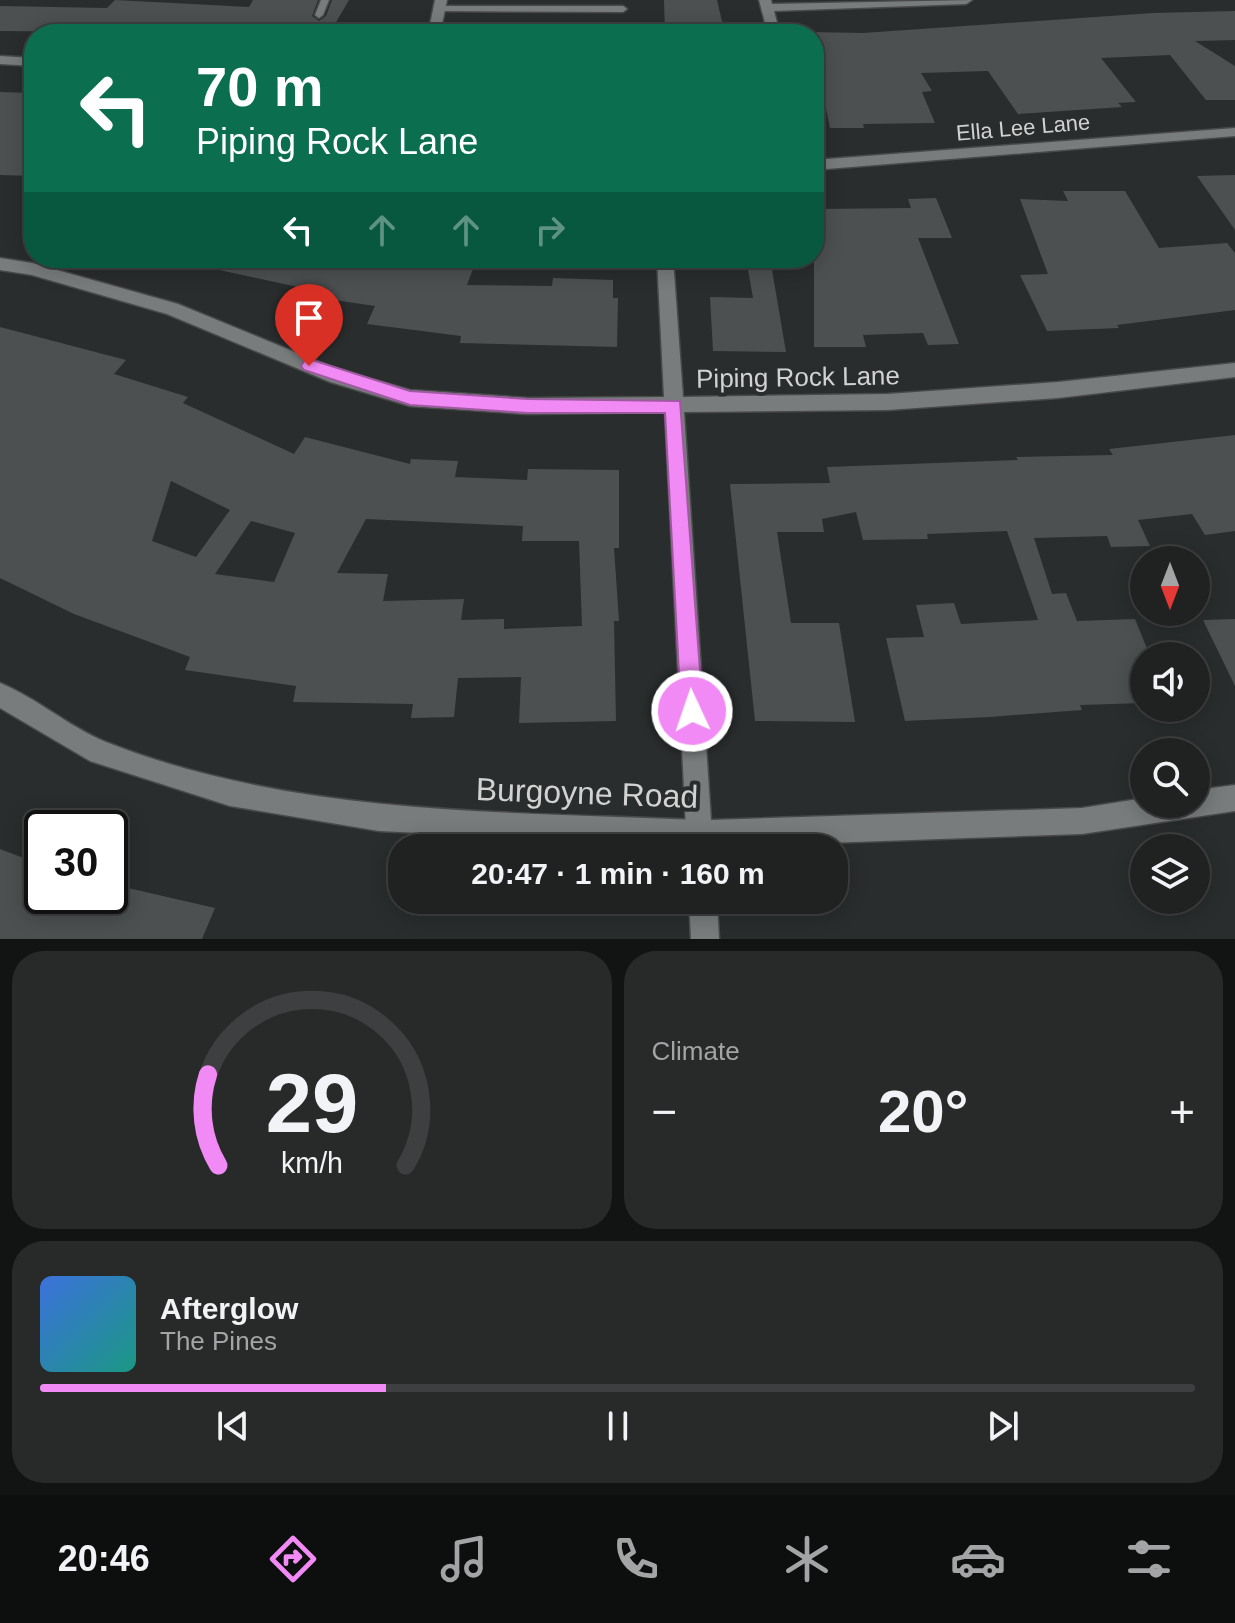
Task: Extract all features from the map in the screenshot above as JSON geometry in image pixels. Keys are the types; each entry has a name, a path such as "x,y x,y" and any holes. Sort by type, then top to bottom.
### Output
{"street":[{"path":"771,24 766,4 966,0"},
{"path":"436,24 440,4"},
{"path":"0,60 24,61"},
{"name":"Ella Lee Lane","path":"824,164 1235,132"},
{"name":"Piping Rock Lane","path":"0,264 24,268"},
{"name":"Piping Rock Lane","path":"26,268 172,309 337,377 410,398 528,406 888,402 1058,390 1235,370"},
{"path":"666,268 699,834"},
{"name":"Burgoyne Road","path":"0,695 99,752 230,793 379,818 612,834"},
{"name":"Burgoyne Road","path":"1210,802 1235,798"},
{"name":"Burgoyne Road","path":"820,834 1082,821 1130,814"},
{"path":"704,914 705,939"}],"lane":[{"path":"319,15 325,0"},
{"path":"440,4 623,9"}],"building":[{"path":"115,0 249,7 253,0 318,0 312,16 319,21 326,16 332,0 349,0 335,24 24,24 24,31 0,31 0,6 107,8"},
{"path":"664,0 717,0 723,24 665,24"},
{"path":"1235,11 1235,40 1195,41 1235,66 1235,100 1206,100 1170,55 1101,58 1136,102 1118,103 1122,107 1018,114 988,71 921,73 932,91 922,92 935,123 863,124 864,128 830,128 824,98 824,32 863,33 1153,13"},
{"path":"0,92 24,93 24,176 0,175"},
{"path":"1235,175 1235,230 1197,176"},
{"path":"1063,191 1125,191 1159,248 1227,243 1235,253 1235,310 1117,325 1119,328 1047,331 1020,275 1048,274 1020,199 1068,201"},
{"path":"936,198 952,238 918,238 959,344 928,345 923,333 863,335 866,347 814,347 814,268 824,268 824,209 911,208 908,199"},
{"path":"473,268 467,285 552,286 553,278 613,280 613,298 618,298 617,347 460,343 461,336 367,324 375,306 293,294 298,287 215,269"},
{"path":"748,268 772,268 786,352 713,351 710,297 753,298"},
{"path":"0,327 126,360 114,374 188,397 183,403 294,454 305,437 410,464 411,459 458,461 455,477 527,480 528,469 619,470 619,548 614,548 619,621 614,621 616,721 519,723 521,677 458,678 454,717 411,718 413,704 293,702 296,686 185,670 190,657 74,614 0,578","holes":["171,481 230,510 196,557 152,541","366,519 523,526 522,541 579,541 582,626 504,629 504,619 461,620 464,599 383,601 388,574 337,573","251,521 295,533 274,582 215,574"]},
{"path":"1235,435 1235,531 1205,535 1192,514 1138,520 1150,546 1111,547 1107,536 1034,538 1052,594 1066,593 1077,621 1130,619 1130,626 1138,626 1144,642 1130,642 1130,703 1080,705 1082,710 905,721 886,638 924,637 916,605 954,603 961,624 1038,620 1007,531 927,534 928,539 863,540 856,512 822,519 824,532 777,532 791,623 839,623 855,722 755,721 730,484 830,483 827,467 1113,455 1109,449"},
{"path":"1235,619 1235,686 1206,626 1210,626 1210,620"},
{"path":"0,849 24,858 24,914 128,914 128,888 215,908 202,939 0,939"}],"route":[{"path":"309,366 410,398 528,406 674,406 692,711"}]}
